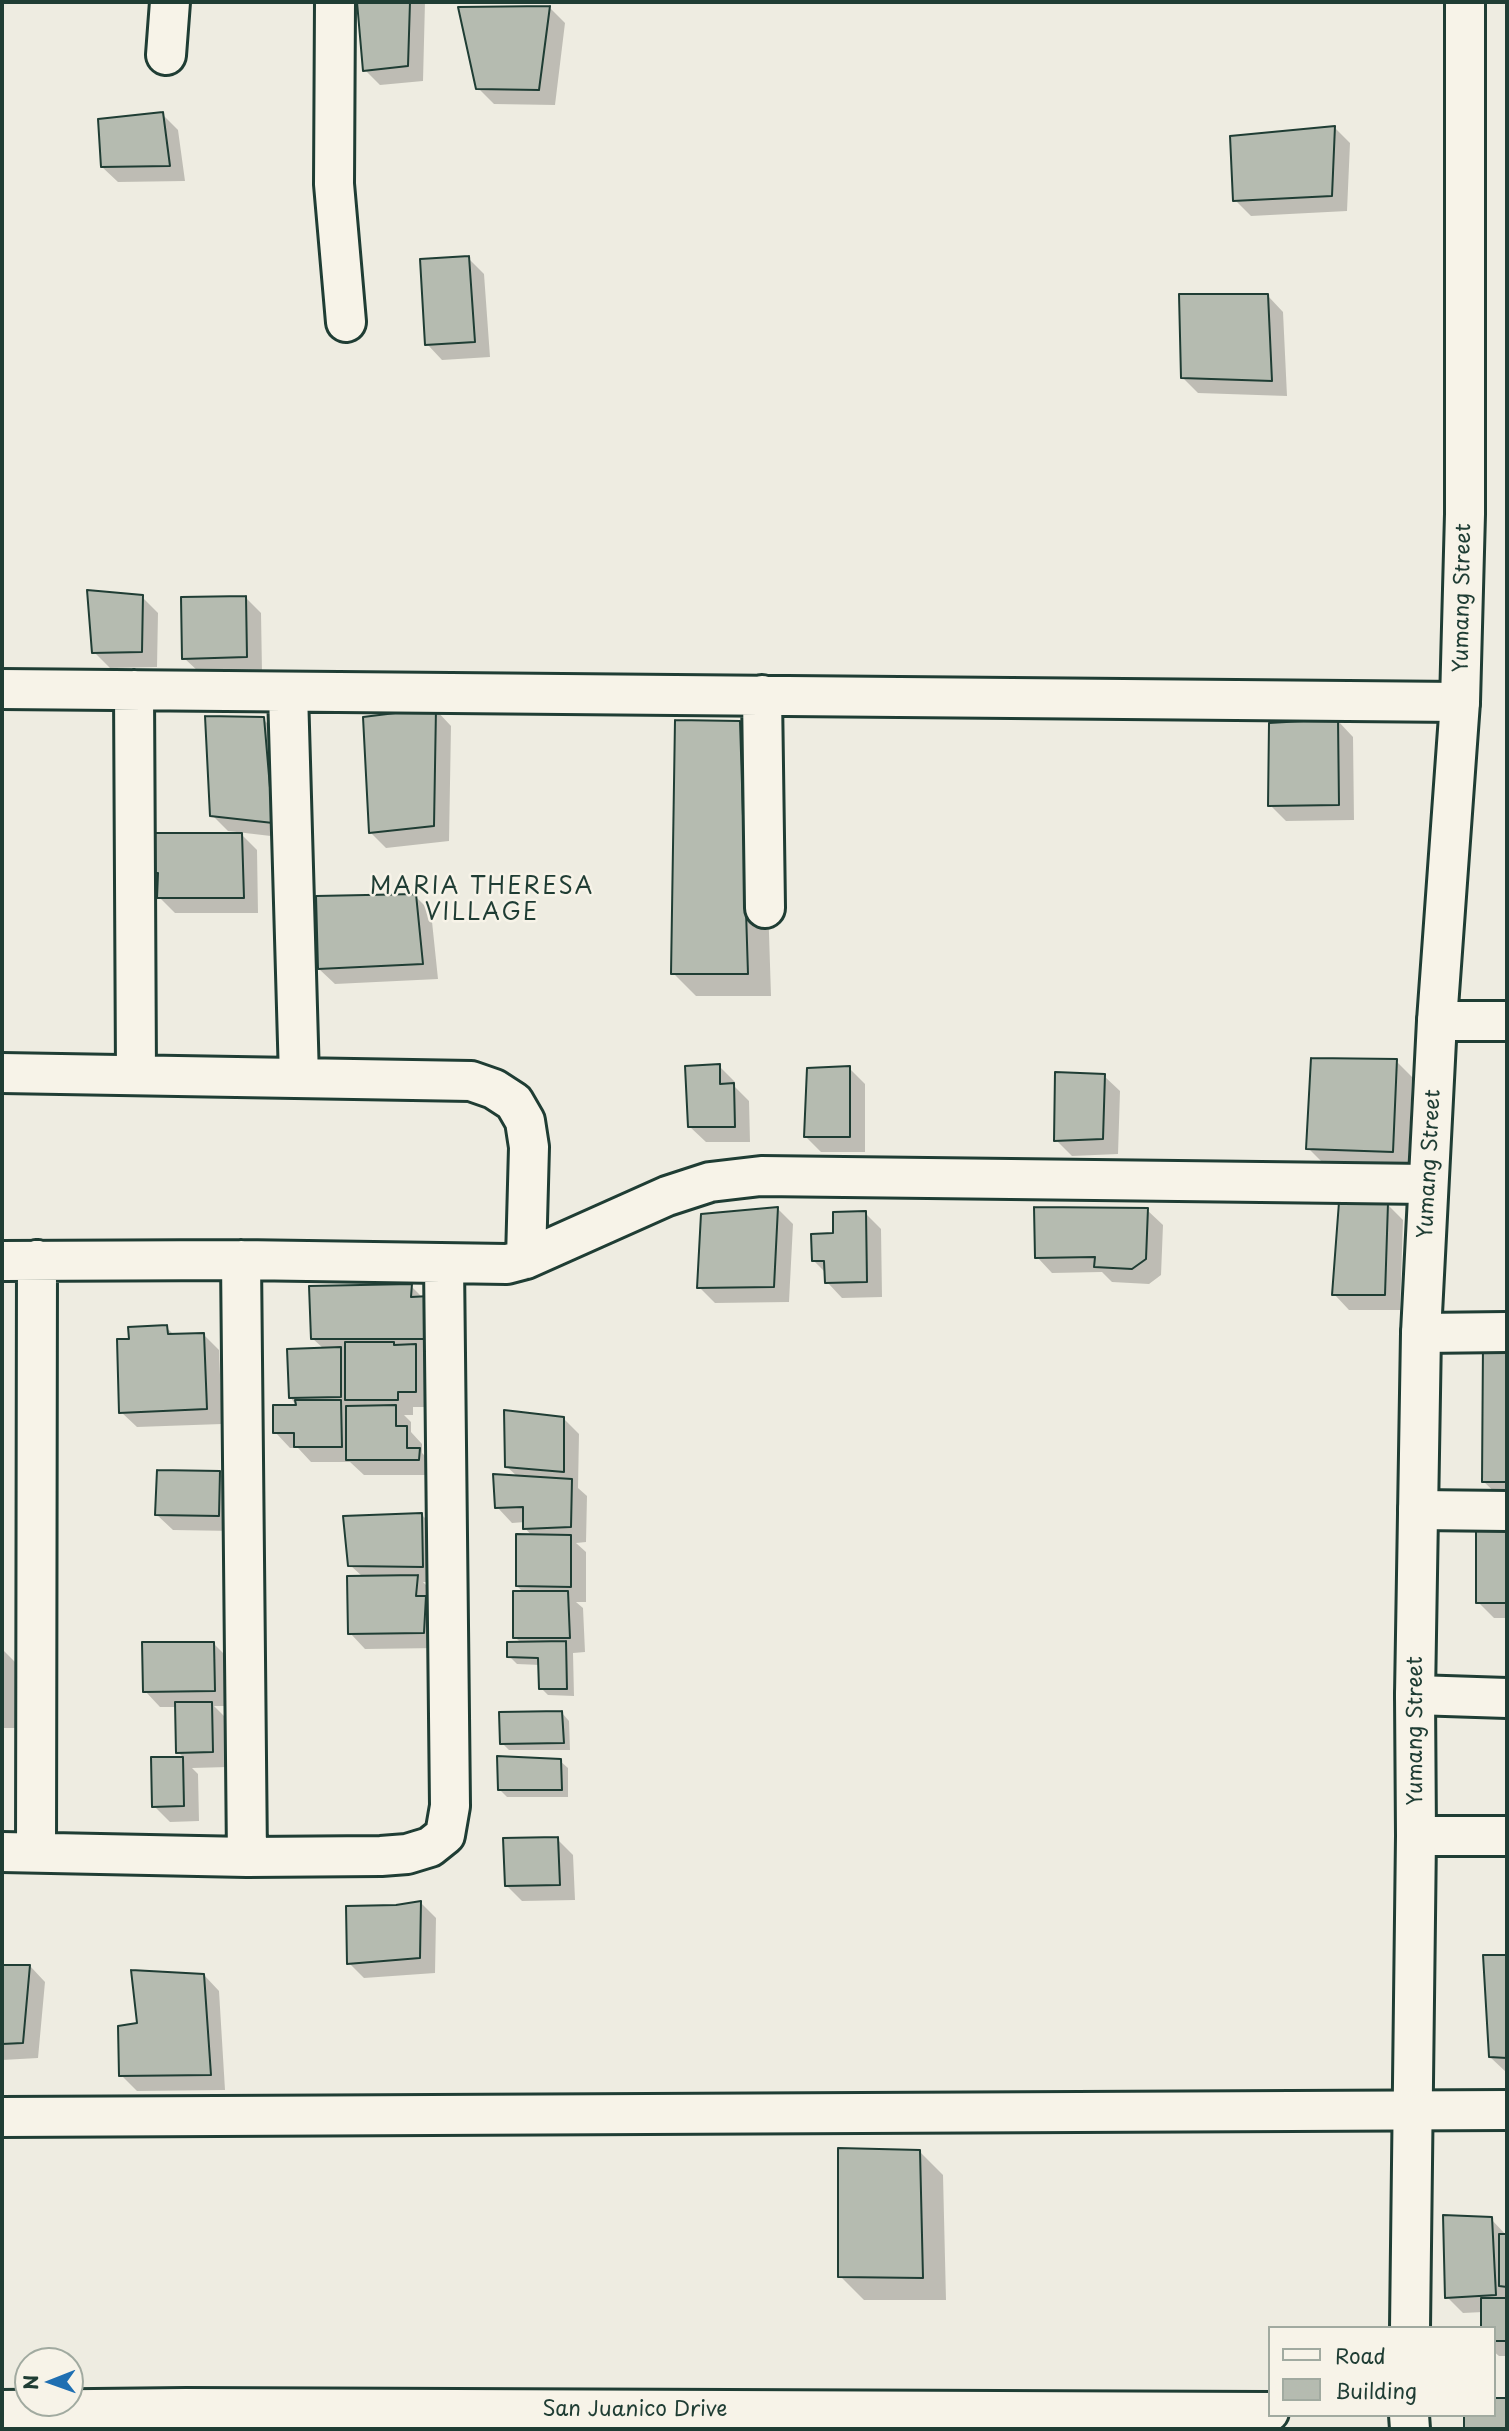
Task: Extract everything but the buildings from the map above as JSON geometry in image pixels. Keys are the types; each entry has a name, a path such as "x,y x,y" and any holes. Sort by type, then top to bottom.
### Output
{"street":[{"path":"166,55 170,2"},
{"path":"335,2 334,184 346,322"},
{"name":"Yumang Street","path":"1410,2326 1421,1333 1437,1021 1460,702 1465,514 1465,2"},
{"path":"2,689 1460,702"},
{"path":"134,690 136,1074"},
{"path":"288,692 299,1078"},
{"path":"762,695 765,908"},
{"path":"1437,1021 1507,1021"},
{"path":"2,1073 471,1081 494,1089 514,1102 525,1121 529,1147 526,1259"},
{"path":"444,1264 450,1805 445,1835 430,1847 407,1854 247,1857 19,1852 19,1261 241,1260 507,1264 526,1259 667,1196 710,1182 761,1176 1428,1184"},
{"path":"241,1260 247,1857"},
{"path":"1421,1333 1507,1332"},
{"path":"1418,1510 1507,1511"},
{"path":"1415,1695 1507,1698"},
{"path":"1416,1836 1507,1836"},
{"path":"2,2117 1507,2110"},
{"name":"San Juanico Drive","path":"2,2410 186,2419 1187,2420 1268,2412"}],"district":[{"name":"MARIA THERESA VILLAGE","path":"482,901"}]}
